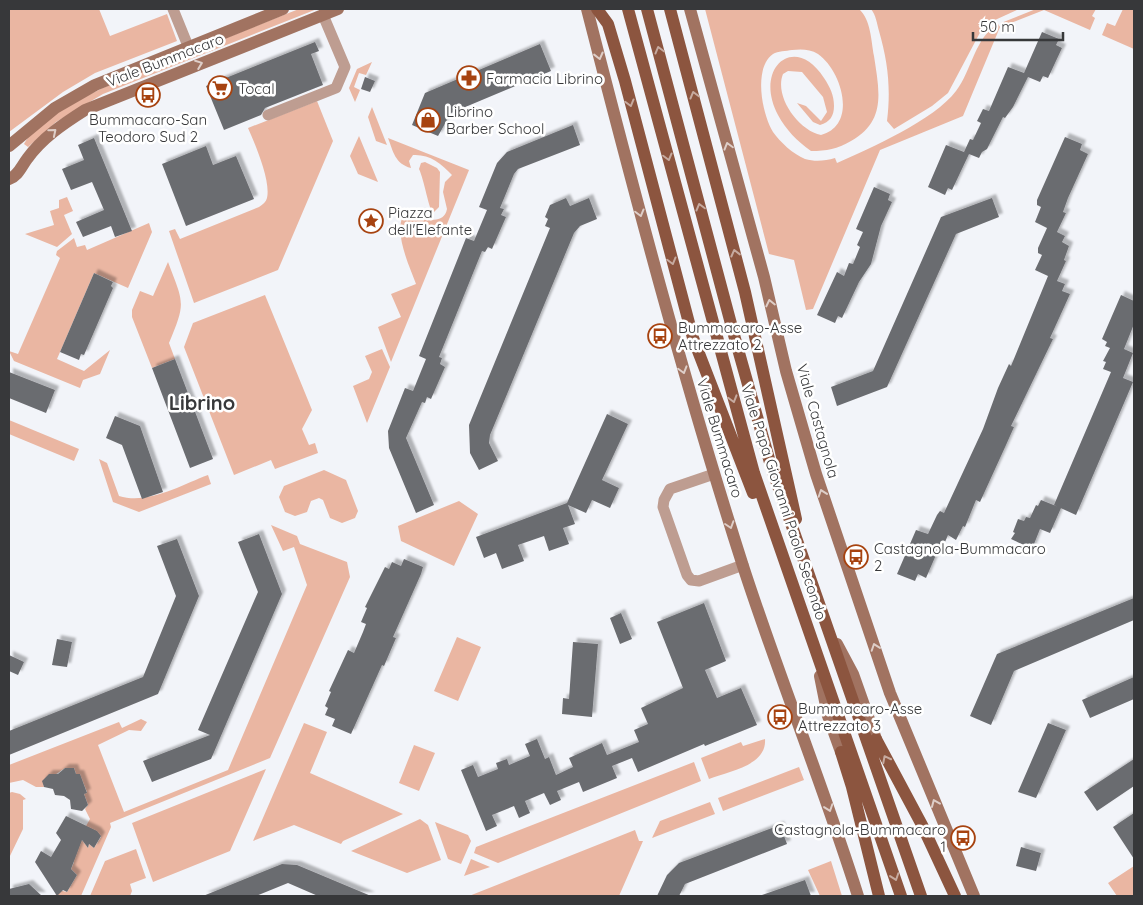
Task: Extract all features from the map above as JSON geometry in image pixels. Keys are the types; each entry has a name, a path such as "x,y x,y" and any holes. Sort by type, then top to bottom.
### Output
{"main road":[{"path":"13,178 18,156 9,148 70,98 124,72 283,9"},
{"name":"Viale Bummacaro","path":"13,178 51,133 85,110 338,9"},
{"name":"Viale Bummacaro","path":"587,9 660,289 714,474 743,565 858,896"},
{"path":"597,9 608,24 625,81 694,338 739,459 798,601"},
{"name":"Viale Papa Giovanni Paolo Secondo","path":"628,9 751,464 815,651 845,750"},
{"name":"Viale Papa Giovanni Paolo Secondo","path":"647,9 734,336 772,466 820,612 871,741"},
{"path":"670,9 745,292 807,573"},
{"name":"Viale Castagnola","path":"690,9 813,464 890,693 974,896"},
{"path":"871,741 921,896"},
{"path":"871,741 922,824 955,896"},
{"path":"845,750 852,787 879,896"},
{"path":"845,750 901,896"}],"street":[{"path":"173,9 188,46"},
{"path":"268,116 336,88 345,67 323,15"},
{"path":"714,474 670,489 664,500 663,507 687,575 691,580 699,581 743,565"}],"shaded area":[{"path":"9,9 99,9 110,36 167,14 177,41 95,73 63,92 9,132"},
{"path":"299,9 317,9 103,94 56,122 28,147 24,144 36,129 53,116 96,91"},
{"path":"705,9 859,9 868,24 878,81 878,104 870,124 863,133 841,146 822,151 811,151 792,135 778,115 772,98 771,83 774,71 781,62 790,57 801,58 813,64 824,78 833,98 833,113 831,118 823,124 820,125 813,122 797,103 806,106 821,121 827,112 823,97 802,72 788,71 783,74 781,83 785,102 790,111 804,126 812,132 821,135 832,129 840,121 843,109 839,84 827,62 818,54 802,50 777,52 767,61 761,80 763,103 769,124 783,144 805,159 820,161 835,158 837,163 867,150 918,123 946,102 961,83 984,37 998,24 1000,27 963,116 880,150 813,309 806,310 794,260 769,254"},
{"path":"871,9 1019,9 984,25 948,93 932,106 894,129 887,121 889,87 887,65 876,20"},
{"path":"1036,9 1096,9 1092,16 1095,18 1090,30 1044,10 1003,26 1001,23"},
{"path":"1123,9 1134,9 1134,49 1102,35 1107,23 1115,26"},
{"path":"372,62 366,75 359,73 354,87 360,90 355,102 349,88 357,69"},
{"path":"317,101 333,141 278,270 194,303 169,231 175,229 180,239 263,204 267,198 267,182 262,163 248,128"},
{"path":"372,107 387,145 376,141 368,117"},
{"path":"359,136 378,182 358,174 350,156"},
{"path":"388,138 469,170 391,362 378,327 401,317 391,294 416,284 402,243 401,221 406,213 414,208 421,210 428,219 434,220 442,217 447,209 443,192 445,182 452,175 439,163 419,155 413,155 409,161 411,168 406,166 395,156"},
{"path":"425,162 437,168 440,172 439,207 433,213 419,169 421,163"},
{"path":"67,197 73,211 64,215 72,234 57,247 25,234 54,225 50,211 59,208 59,200"},
{"path":"149,223 152,232 128,288 94,273 57,359 84,371 110,350 100,374 83,380 80,388 14,361 9,351 18,354 60,258 56,255 57,251 74,238 77,247 85,245 87,250"},
{"path":"168,262 181,303 178,319 169,343 175,359 152,368 132,317 132,310 140,291 153,296"},
{"path":"265,295 312,410 302,429 309,445 315,443 318,453 275,469 271,460 234,475 184,347 193,323"},
{"path":"382,349 390,367 367,423 353,386 369,379 372,372 365,356"},
{"path":"9,420 79,449 74,461 9,434"},
{"path":"99,459 107,463 119,496 141,498 153,496 208,475 211,484 139,512 113,502"},
{"path":"324,470 346,480 358,511 355,518 342,523 330,518 323,500 319,498 311,501 307,512 295,516 285,512 279,497 284,486"},
{"path":"459,501 478,514 454,566 401,541 398,526"},
{"path":"271,525 297,536 300,544 347,562 350,577 270,758 110,823 111,827 81,896 55,896 58,890 67,892 77,875 71,869 74,862 68,855 82,840 88,848 89,844 94,848 101,837 86,826 90,819 85,809 88,805 84,794 87,792 80,775 76,774 74,768 65,768 43,783 44,787 36,787 23,780 9,783 9,765 119,722 122,728 141,719 147,722 141,731 129,730 98,745 124,812 228,770 307,585 294,547 283,551"},
{"path":"457,637 481,647 458,701 434,691"},
{"path":"304,723 327,732 310,773 403,814 343,841 341,844 294,825 253,841"},
{"path":"765,739 764,748 760,756 753,761 736,770 709,779 701,758 741,742 743,746"},
{"path":"414,745 435,753 419,791 399,783"},
{"path":"694,762 701,781 498,863 474,853 476,847"},
{"path":"799,767 804,780 723,811 718,798"},
{"path":"266,769 230,851 153,882 132,823"},
{"path":"9,793 20,794 26,799 23,800 23,829 9,858"},
{"path":"710,802 715,814 652,838 660,821"},
{"path":"420,819 428,825 441,860 407,873 351,851"},
{"path":"435,822 468,835 471,841 461,864 448,859"},
{"path":"635,830 639,841 643,841 619,896 469,896"},
{"path":"136,849 146,878 130,884 132,891 130,896 90,896 105,861"},
{"path":"471,859 490,867 464,876"},
{"path":"831,861 842,896 820,896 808,870"},
{"path":"1134,866 1134,896 1117,896 1108,883"}],"building":[{"path":"1042,32 1059,39 1056,45 1062,48 1048,78 1043,76 1040,82 1028,77 1013,107 1005,118 1003,117 987,149 982,152 979,158 964,152 970,139 973,140 981,123 977,121 983,109 989,111 1008,67 1024,73"},
{"path":"315,42 319,51 311,54 323,85 265,108 261,115 224,130 206,86"},
{"path":"540,44 551,71 451,113 438,136 412,125 425,93"},
{"path":"365,77 375,81 370,92 361,89"},
{"path":"573,125 580,145 518,169 514,174 500,208 504,209 501,215 506,217 492,249 488,247 485,252 482,251 439,357 442,358 440,364 445,367 431,399 427,397 425,403 422,402 406,438 434,505 416,513 389,448 388,431 405,388 413,391 426,359 419,356 466,238 474,241 487,210 479,207 497,163 507,152"},
{"path":"1065,137 1082,144 1080,150 1088,154 1068,198 1063,212 1066,213 1057,232 1065,236 1062,242 1069,246 1064,260 1066,261 1057,281 1065,284 1062,291 1070,294 1050,338 1053,339 1011,426 1014,427 980,502 976,500 965,527 963,526 956,540 948,535 945,542 942,541 926,578 918,574 915,581 897,574 916,530 928,534 940,511 944,513 983,429 1009,364 1011,366 1048,276 1035,270 1042,255 1038,253 1038,248 1047,228 1035,222 1041,207 1037,205 1037,200"},
{"path":"94,138 132,231 115,237 111,226 83,237 76,222 104,210 92,182 71,190 62,169 84,160 78,145"},
{"path":"946,145 969,154 952,190 948,188 945,195 928,187"},
{"path":"206,146 213,165 236,156 254,199 186,226 162,164"},
{"path":"874,187 890,194 888,200 892,202 881,226 871,264 859,282 842,318 838,316 835,323 817,315 837,272 844,276 849,263 853,264 860,247 857,245 863,232 856,229"},
{"path":"566,198 570,206 589,198 597,219 580,226 574,233 490,435 489,443 498,461 479,470 470,453 469,425 550,228 545,226 548,219 545,217 550,205"},
{"path":"992,198 999,217 956,234 887,387 837,406 831,387 873,371 941,217"},
{"path":"94,273 113,282 111,286 113,288 84,355 81,354 79,360 60,352"},
{"path":"1121,295 1134,301 1134,324 1124,349 1133,353 1123,378 1133,382 1076,515 1054,505 1111,372 1103,369 1106,362 1103,361 1110,348 1105,346 1107,342 1102,339"},
{"path":"175,359 213,459 190,468 152,368"},
{"path":"9,372 55,390 46,413 9,398"},
{"path":"607,414 628,424 602,480 619,488 610,508 592,500 586,513 568,505 575,524 563,528 569,544 549,551 544,536 518,545 524,561 502,569 496,553 484,558 476,537 567,503"},
{"path":"115,416 140,426 163,492 142,499 122,445 106,438"},
{"path":"1041,500 1061,508 1050,533 1040,529 1032,549 1011,539 1015,533 1013,532 1018,519 1024,521 1026,517 1030,518 1036,505 1038,506"},
{"path":"259,534 282,594 211,759 152,782 143,761 210,735 198,730 258,592 238,542"},
{"path":"177,539 199,596 158,694 9,755 9,731 143,677 176,596 157,546"},
{"path":"404,559 423,567 421,574 393,637 396,638 384,666 382,665 351,734 332,726 335,719 325,715 328,708 325,706 331,692 329,691 348,650 354,653 366,624 361,622 367,608 365,607 385,567 389,569 392,562 401,566"},
{"path":"1134,598 1134,620 1014,671 991,725 970,716 997,654"},
{"path":"704,603 726,661 705,670 717,698 741,688 757,725 705,746 704,744 638,772 632,758 612,766 617,778 583,792 579,782 557,791 561,800 550,805 544,793 525,801 530,813 519,818 514,806 492,815 497,826 486,831 461,770 473,765 478,777 498,769 496,763 507,759 509,765 530,756 525,744 537,739 545,759 549,757 556,775 573,767 569,758 602,743 607,755 639,742 634,730 648,724 641,708 683,688 657,622"},
{"path":"621,613 632,639 620,644 610,618"},
{"path":"57,639 72,642 67,667 52,665"},
{"path":"573,642 598,644 592,717 562,714 563,698 569,699"},
{"path":"9,655 24,662 18,675 9,671"},
{"path":"1134,677 1134,699 1090,718 1082,700"},
{"path":"1048,723 1066,730 1036,798 1018,792"},
{"path":"1134,759 1134,786 1097,811 1084,792"},
{"path":"65,768 74,768 76,774 80,774 87,793 84,794 88,805 82,811 71,809 70,800 64,796 55,795 53,789 44,787 42,781 49,774 58,774"},
{"path":"1134,813 1134,859 1113,827"},
{"path":"66,816 97,831 101,836 94,848 89,844 88,848 82,840 71,869 77,875 67,892 63,890 57,896 35,862 41,851 51,857 61,840 56,833"},
{"path":"780,825 787,844 685,884 679,896 657,896 667,875 679,863"},
{"path":"1021,847 1041,853 1036,871 1016,866"},
{"path":"282,864 297,865 371,896 318,896 288,883 256,896 203,896"},
{"path":"805,880 811,896 762,896 762,895"},
{"path":"29,884 42,896 9,896 9,889"}],"place":[{"name":"Farmacia Librino","path":"469,78"},
{"name":"Tocal","path":"220,88"},
{"name":"Bummacaro-San Teodoro Sud 2","path":"148,95"},
{"name":"Librino Barber School","path":"428,120"},
{"name":"Piazza dell'Elefante","path":"371,221"},
{"name":"Bummacaro-Asse Attrezzato 2","path":"660,336"},
{"name":"Castagnola-Bummacaro 2","path":"856,557"},
{"name":"Bummacaro-Asse Attrezzato 3","path":"780,717"},
{"name":"Castagnola-Bummacaro 1","path":"963,838"}],"district":[{"name":"Librino","path":"202,402"}]}
